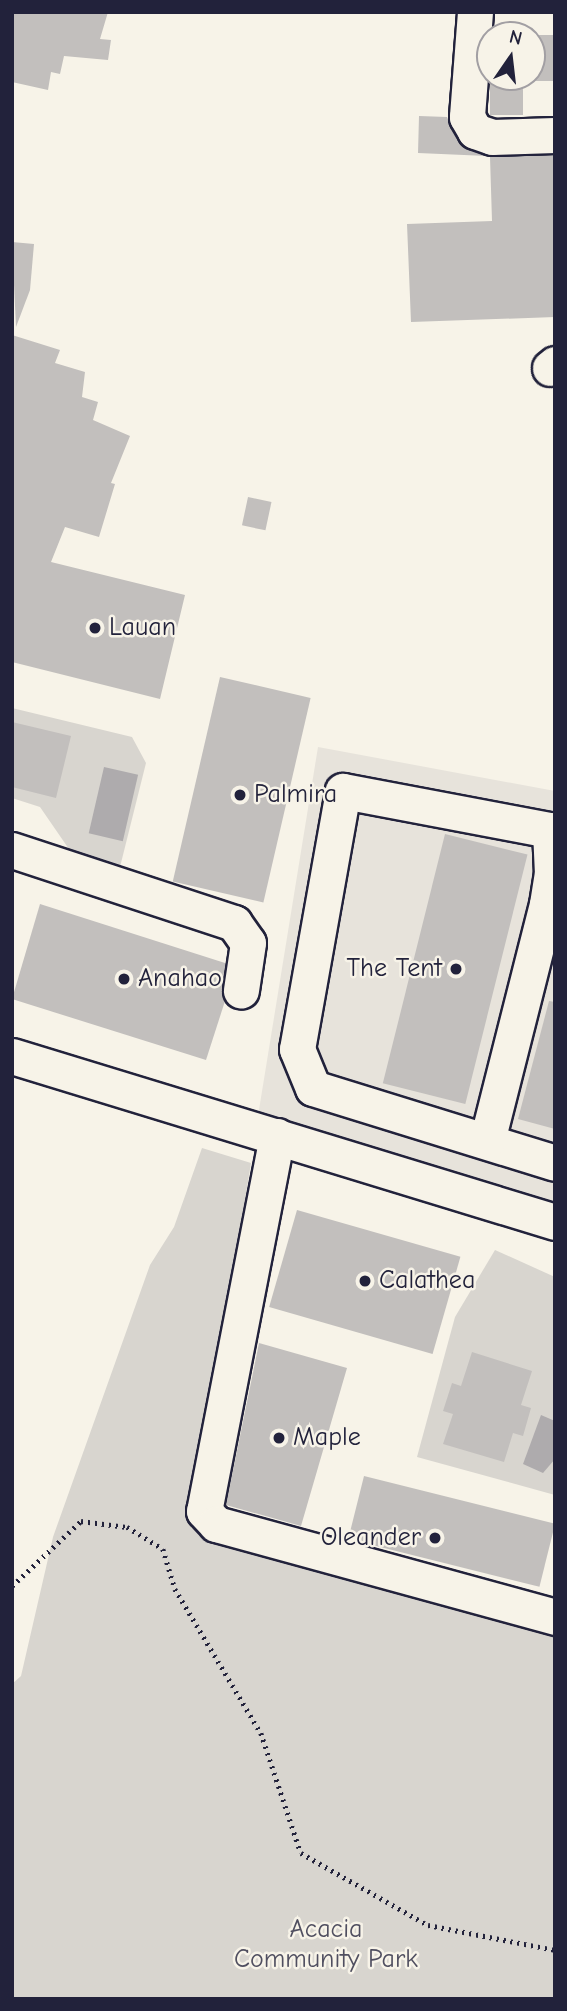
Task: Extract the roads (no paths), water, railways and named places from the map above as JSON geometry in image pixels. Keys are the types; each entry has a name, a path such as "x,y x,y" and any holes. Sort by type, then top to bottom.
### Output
{"street":[{"path":"475,12 467,117 475,131 492,137 555,135"},
{"path":"487,1141 547,904 552,874 552,831 343,790 297,1049 301,1069 313,1087 555,1163"},
{"path":"12,850 234,923 248,943 242,990"},
{"path":"12,1056 275,1144 466,1203 555,1239"},
{"path":"12,1076 275,1144"},
{"path":"275,1144 204,1511 216,1524 555,1617"},
{"path":"466,1203 555,1222"}],"place":[{"name":"Lauan","path":"95,628"},
{"name":"Palmira","path":"240,795"},
{"name":"The Tent","path":"456,969"},
{"name":"Anahao","path":"124,979"},
{"name":"Calathea","path":"365,1281"},
{"name":"Maple","path":"279,1438"},
{"name":"Oleander","path":"435,1538"}],"park label":[{"name":"Acacia Community Park","path":"326,1945"}]}
